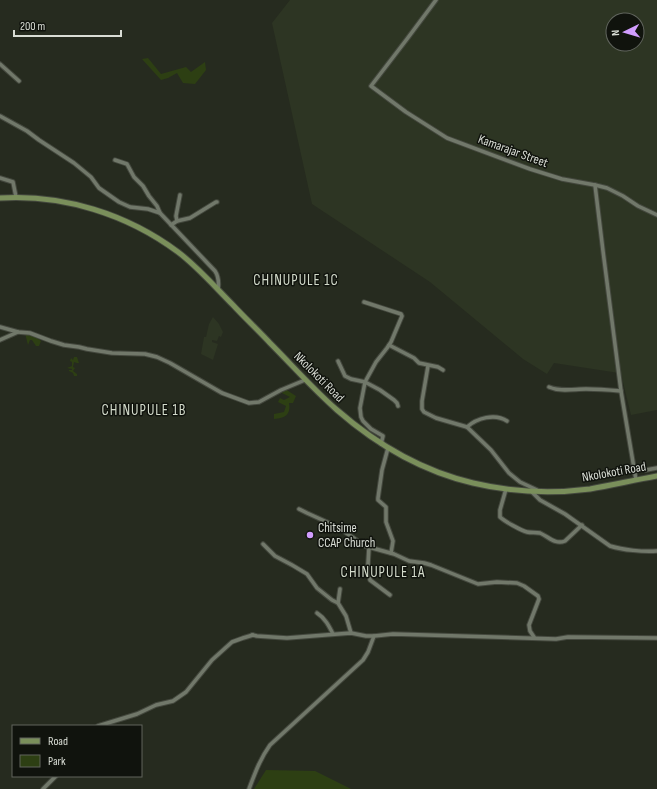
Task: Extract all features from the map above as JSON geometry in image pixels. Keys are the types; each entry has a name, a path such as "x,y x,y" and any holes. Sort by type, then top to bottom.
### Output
{"main road":[{"name":"Nkolokoti Road","path":"0,198 16,197 52,200 91,208 120,219 160,240 192,264 269,341 305,380 348,420 381,444 423,466 457,479 473,483 532,492 588,489 657,476"}],"street":[{"name":"Kamarajar Street","path":"436,0 371,86 406,112 447,138 533,170 608,188 638,206 657,215"},
{"path":"0,64 19,81"},
{"path":"0,116 27,131 74,163 91,177 99,188 119,202 130,207 148,209 160,213"},
{"path":"115,160 127,164 134,177 158,206 160,213 215,271 218,275 219,281 218,290"},
{"path":"0,178 13,182 16,197"},
{"path":"596,185 621,391 636,480"},
{"path":"177,221 176,216 180,195"},
{"path":"171,225 177,221 190,218 217,202"},
{"path":"364,302 402,315 389,345 376,362 365,382 360,408 360,414 363,421 382,436 381,444"},
{"path":"0,327 18,332 30,333 51,341 88,349 112,353 145,354 157,357 222,393 249,403 259,402 281,390 305,380"},
{"path":"0,340 18,332"},
{"path":"389,345 414,358 419,363 443,370"},
{"path":"338,361 345,376 365,382 398,402 398,406"},
{"path":"428,366 423,392 422,409 426,414 467,427 491,450 509,473 520,482 540,492"},
{"path":"549,387 553,389 621,391"},
{"path":"467,427 476,420 490,417 499,417 507,421"},
{"path":"388,448 382,470 378,500 386,507 386,522 393,541 391,553"},
{"path":"646,470 657,468"},
{"path":"506,489 500,510 500,517 525,531 538,533 552,541 565,542 582,525"},
{"path":"532,492 540,500 582,525 610,546 646,552 657,551"},
{"path":"299,509 342,530 360,543 391,553 409,561 431,565 478,584 504,582 516,583 524,586 538,596 539,599 529,625 530,631 534,637"},
{"path":"263,544 276,556 307,574 317,588 338,603 347,619 351,633"},
{"path":"369,547 368,564 370,580 390,595"},
{"path":"338,603 340,589"},
{"path":"317,613 322,616 333,634"},
{"path":"101,725 137,714 156,705 174,701 186,692 212,660 232,642 252,635 287,638 351,633 366,636 393,634 534,637 556,639 657,638"},
{"path":"250,789 258,765 270,745 363,660 368,652 374,636"},
{"path":"43,789 55,777"}],"shaded area":[{"path":"290,0 657,0 657,410 631,415 622,378 619,373 554,363 547,374 523,359 430,282 312,204 272,23"},
{"path":"213,317 223,332 217,341 212,340 212,342 218,344 213,360 201,354 204,337 206,337 209,324"}],"green space":[{"path":"148,58 161,74 186,67 191,72 205,62 206,70 195,84 183,83 177,73 161,80 142,59"},
{"path":"25,333 36,335 36,337 41,341 39,346 36,346 32,340 30,340 28,345"},
{"path":"74,357 77,357 79,363 74,362 73,367 75,368 73,371 77,374 77,376 74,376 73,373 69,371 72,369 67,368 72,366 72,362 70,361 71,358 73,360"},
{"path":"285,389 296,396 293,403 289,403 288,413 284,417 274,419 274,414 284,412 286,406 278,402 280,398 284,400 290,397 282,393"},
{"path":"266,770 315,771 351,789 254,789"}],"place":[{"name":"Chitsime CCAP Church","path":"310,535"}],"district":[{"name":"CHINUPULE 1C","path":"296,280"},
{"name":"CHINUPULE 1B","path":"144,410"},
{"name":"CHINUPULE 1A","path":"383,572"}]}
